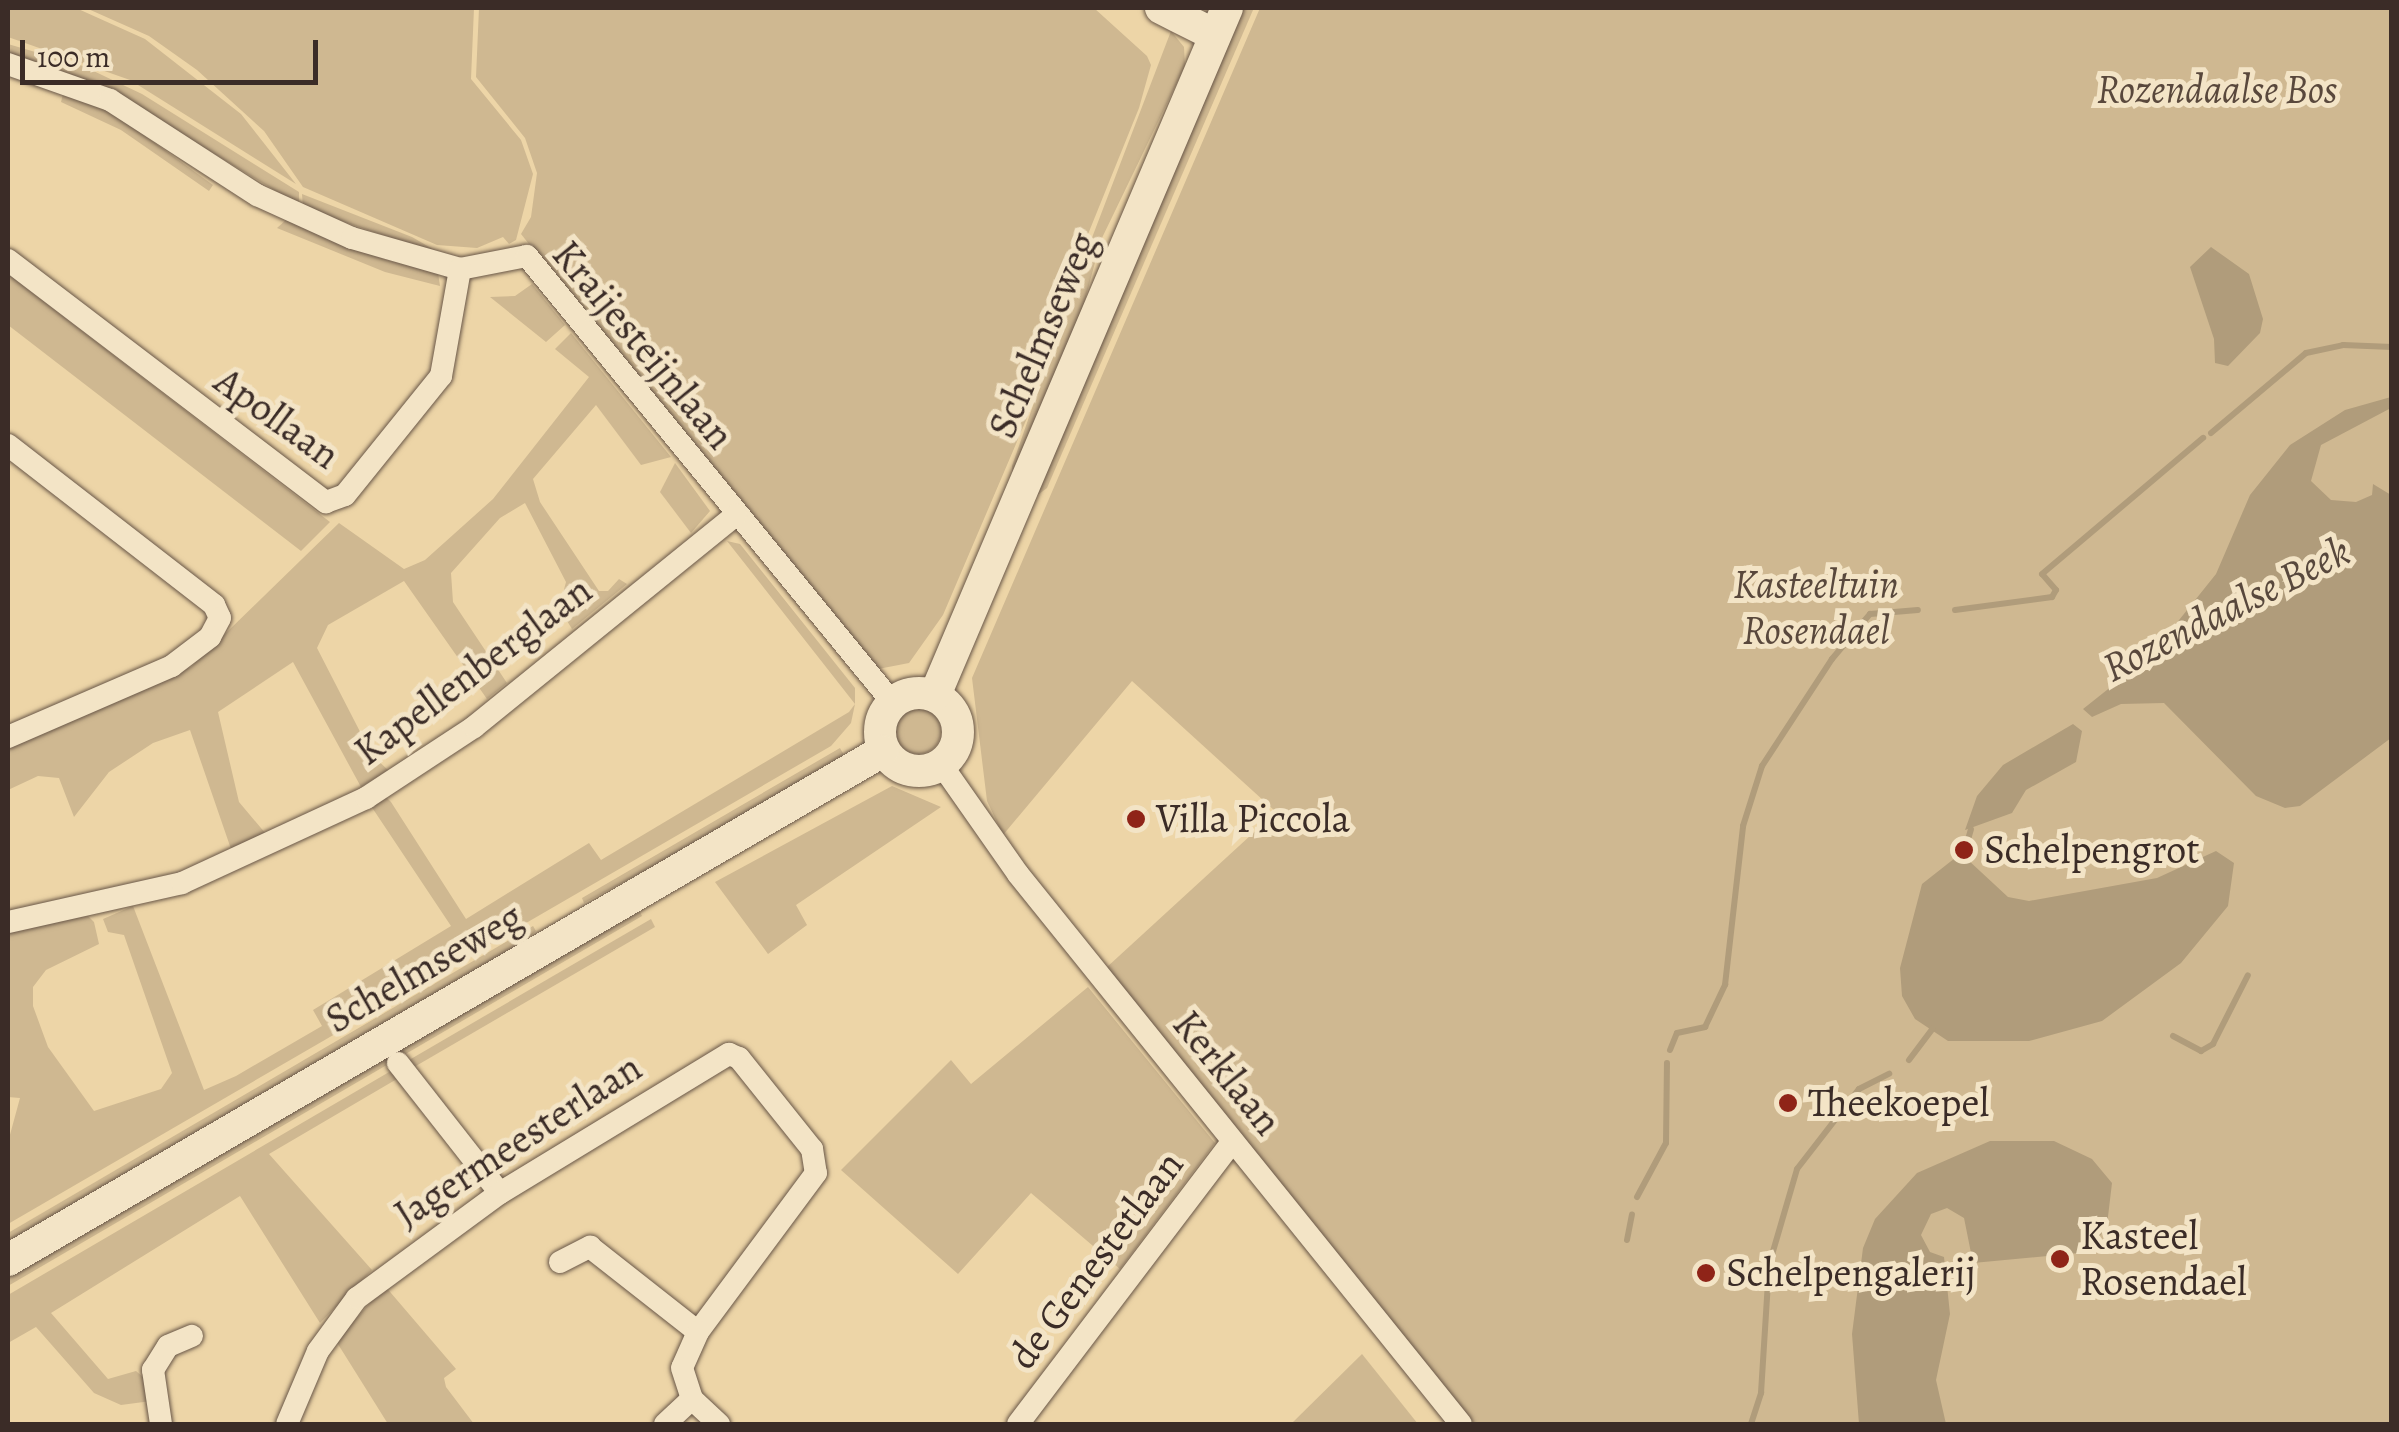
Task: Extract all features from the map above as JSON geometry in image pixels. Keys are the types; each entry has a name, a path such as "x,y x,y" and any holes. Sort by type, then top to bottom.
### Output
{"main road":[{"path":"1161,8 1221,21"},
{"name":"Schelmseweg","path":"935,695 1221,21"},
{"path":"884,693 935,695 952,709 958,733 941,764 905,769 883,751 880,732 884,693"},
{"name":"Schelmseweg","path":"8,1260 883,751"}],"street":[{"name":"Kraijesteijnlaan","path":"8,64 121,106 240,185 325,227 460,269 528,256 884,693"},
{"name":"Apollaan","path":"8,260 326,502 344,495 441,376 460,269"},
{"path":"8,445 214,605 220,618 210,637 172,666 8,736"},
{"name":"Kapellenberglaan","path":"8,922 182,883 366,798 474,727 736,515"},
{"name":"Kerklaan","path":"941,764 987,834 1461,1424"},
{"name":"Jagermeesterlaan","path":"287,1424 318,1351 356,1298 500,1193 729,1054 740,1058 816,1162 816,1173 698,1332"},
{"path":"398,1063 500,1193"},
{"name":"de Genestetlaan","path":"1018,1424 1233,1141"},
{"path":"560,1262 590,1246 698,1332 682,1368 692,1399 719,1424"},
{"path":"161,1424 154,1370 168,1346 192,1336"},
{"path":"665,1424 692,1399"}],"green space":[{"path":"8,8 76,8 145,39 241,114 296,184 130,80 8,37"},
{"path":"86,8 474,8 471,79 521,140 533,174 516,240 509,244 503,237 477,248 437,245 303,187 264,131 197,70 149,36"},
{"path":"479,8 1094,8 1147,56 1151,65 1139,108 1080,254 1030,411 943,615 909,663 878,669 738,508 521,234 531,217 537,173 525,138 476,77"},
{"path":"1244,8 1253,10 1047,488 1031,500"},
{"name":"Kasteeltuin Rosendael","path":"1260,8 2391,8 2391,1424 1475,1424 1107,967 1276,812 1132,681 1003,835 987,801 972,678"},
{"path":"1171,31 1184,47 1185,66 1101,240 1081,315 1013,485 1012,466 1085,256"},
{"path":"8,44 83,66 142,94 299,192 299,205 107,89 8,56"},
{"path":"63,94 105,107 213,185 209,191 121,130 61,102"},
{"path":"302,194 412,237 445,256 303,208"},
{"path":"287,219 386,260 438,273 440,286 385,272 277,228"},
{"path":"8,274 330,522 301,551 8,325"},
{"path":"532,284 565,325 546,342 490,297 515,296"},
{"path":"571,333 671,457 641,465 596,405 533,479 540,502 599,591 608,591 619,579 627,584 572,629 559,608 566,582 525,503 500,518 451,573 453,602 507,683 487,699 404,581 328,625 317,648 372,755 388,770 361,787 293,662 218,712 239,802 266,834 231,849 190,730 153,743 109,772 74,817 59,778 38,776 8,790 8,749 191,667 339,523 404,569 425,560 493,499 589,377 555,349"},
{"path":"675,463 710,511 691,533 660,492"},
{"path":"727,541 740,544 855,688 855,704"},
{"path":"855,704 851,723 831,746 8,1224 8,1142 20,1098 8,1097 8,929 88,916 94,922 99,944 46,970 33,987 33,1006 48,1047 94,1111 161,1089 172,1073 124,935 108,932 103,919 133,906 204,1090 322,1026 313,1010 451,926 371,806 386,797 466,919 589,843 601,860 849,712"},
{"path":"918,708 934,715 941,731 934,747 918,754 902,747 895,731 902,715"},
{"path":"840,748 844,755 749,816 584,903 582,898"},
{"path":"892,786 941,807 796,905 807,925 768,954 715,882"},
{"path":"640,912 642,916 8,1286 8,1271 594,931"},
{"path":"651,919 655,927 409,1070 404,1063"},
{"path":"533,926 536,931 508,956 8,1248 8,1233"},
{"path":"1088,987 1215,1143 1120,1269 1031,1193 958,1274 841,1170 951,1060 971,1084"},
{"path":"396,1068 402,1076 269,1154 372,1270 320,1323 240,1196 51,1313 108,1379 136,1371 144,1378 151,1401 121,1405 94,1393 36,1327 8,1343 8,1295"},
{"path":"385,1286 456,1369 444,1378 446,1387 474,1424 388,1424 336,1341"},
{"path":"1362,1354 1418,1424 1291,1424"}],"water":[{"path":"2211,247 2249,274 2263,319 2260,333 2228,366 2215,363 2214,339 2190,267"},
{"path":"2391,397 2391,408 2321,445 2311,481 2331,500 2356,502 2372,495 2373,484 2391,495 2391,738 2300,806 2285,808 2256,796 2164,703 2121,704 2092,717 2083,709 2151,655 2216,574 2250,495 2290,445 2345,410"},
{"path":"2073,724 2082,731 2076,762 2026,790 2012,813 1965,830 1977,796 2003,765"},
{"path":"2216,851 2234,863 2228,906 2181,963 2102,1021 2029,1041 1948,1041 1915,1019 1902,996 1900,968 1922,884 1955,858 1967,859 2008,897 2029,901 2157,878"},
{"path":"1990,1141 2054,1141 2092,1159 2112,1183 2107,1225 2089,1252 1973,1263 1964,1218 1947,1208 1931,1214 1921,1235 1930,1252 1944,1257 1950,1314 1936,1380 1946,1424 1859,1424 1852,1334 1863,1248 1875,1219 1917,1173"}],"waterway":[{"name":"Rozendaalse Beek","path":"2211,433 2306,353 2343,345 2392,347"},
{"name":"Rozendaalse Beek","path":"1955,610 2052,597 2056,590 2042,574 2203,438"},
{"name":"Rozendaalse Beek","path":"1670,1050 1677,1033 1705,1027 1725,985 1743,826 1762,766 1832,659 1870,614 1918,610"},
{"name":"Rozendaalse Beek","path":"1961,864 1971,829"},
{"name":"Rozendaalse Beek","path":"2173,1036 2201,1051 2213,1044 2248,975"},
{"name":"Rozendaalse Beek","path":"1909,1060 1932,1029"},
{"name":"Rozendaalse Beek","path":"1637,1197 1666,1143 1667,1063"},
{"name":"Rozendaalse Beek","path":"1751,1424 1761,1393 1769,1265 1797,1169 1859,1089 1889,1074"},
{"name":"Rozendaalse Beek","path":"1627,1240 1632,1214"}],"place":[{"name":"Villa Piccola","path":"1136,819"},
{"name":"Schelpengrot","path":"1964,850"},
{"name":"Theekoepel","path":"1788,1103"},
{"name":"Kasteel Rosendael","path":"2060,1259"},
{"name":"Schelpengalerij","path":"1706,1273"}],"park label":[{"name":"Rozendaalse Bos","path":"2217,90"}]}
